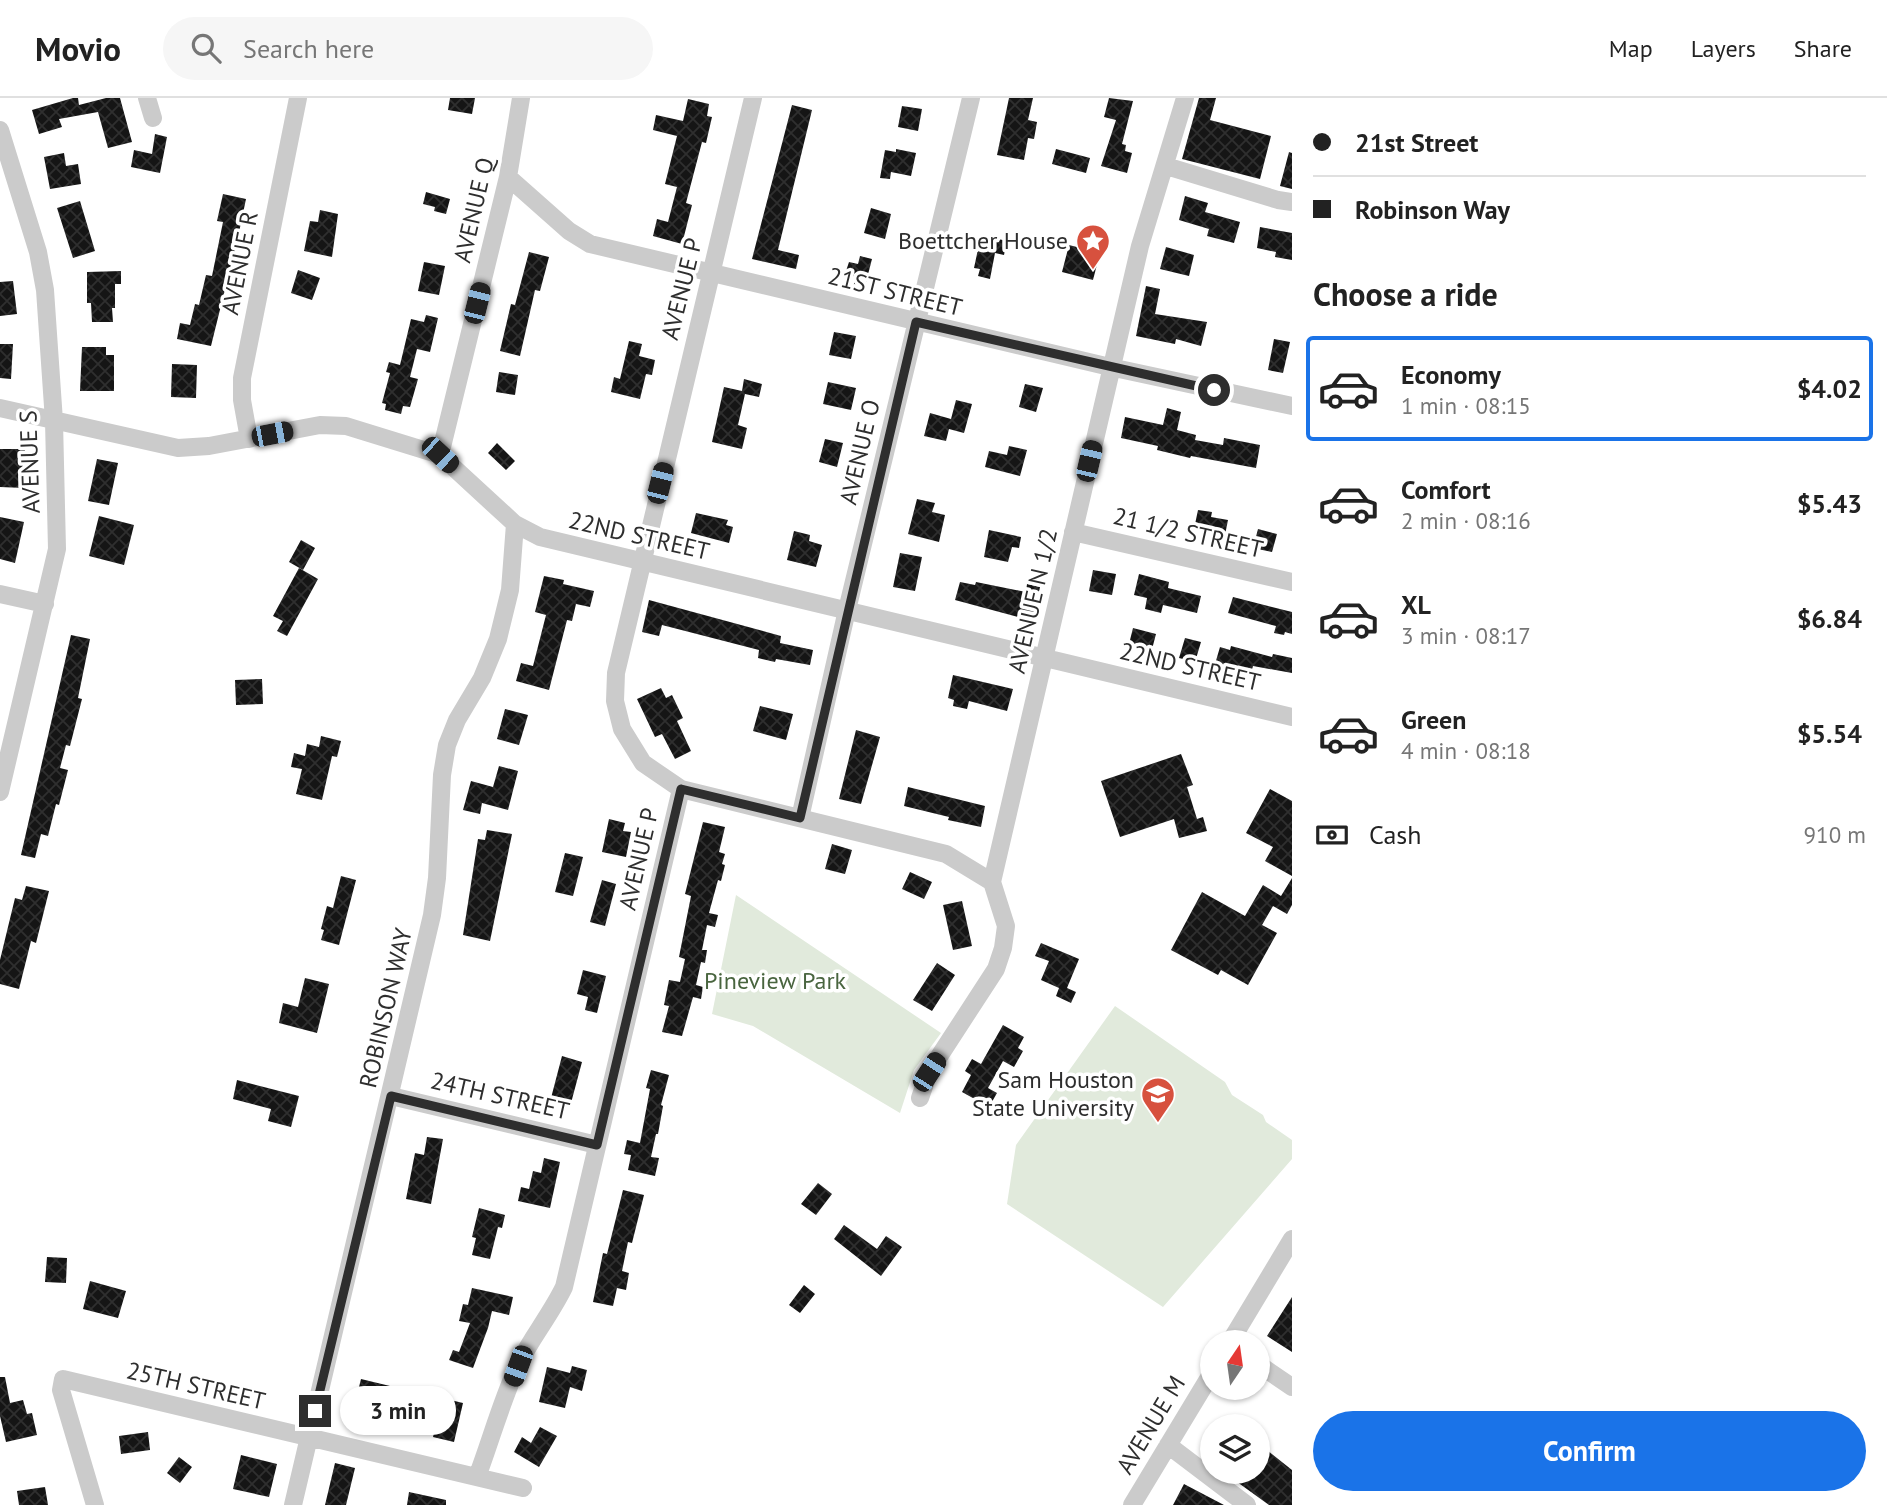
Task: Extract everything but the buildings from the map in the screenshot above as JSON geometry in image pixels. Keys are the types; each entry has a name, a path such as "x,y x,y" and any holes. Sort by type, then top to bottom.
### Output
{"street":[{"path":"148,98 153,118"},
{"name":"AVENUE R","path":"249,439 242,400 242,378 298,98"},
{"name":"AVENUE Q","path":"440,455 508,177 521,98"},
{"name":"AVENUE P","path":"477,1477 518,1366 564,1287 681,789 643,763 622,729 615,701 616,673 640,562 753,98"},
{"name":"AVENUE O","path":"800,818 847,610 971,98"},
{"name":"AVENUE N 1/2","path":"992,882 1110,367 1140,246 1185,98"},
{"name":"AVENUE S","path":"0,130 38,253 45,290 54,421 57,549 0,792"},
{"path":"1166,166 1292,202"},
{"name":"21ST STREET","path":"508,177 569,231 590,244 1110,367 1292,406"},
{"name":"22ND STREET","path":"0,408 178,448 209,446 320,425 346,426 440,455 515,524 540,537 1292,717"},
{"name":"ROBINSON WAY","path":"293,1505 432,915 437,878 442,775 447,746 457,720 482,678 498,639 510,590 515,524"},
{"name":"21 1/2 STREET","path":"1073,532 1292,582"},
{"path":"0,594 45,604"},
{"path":"681,789 946,854 992,882 1006,926 996,969 929,1072 919,1098"},
{"name":"24TH STREET","path":"391,1096 597,1145"},
{"path":"1237,1330 1292,1239"},
{"path":"1270,1372 1292,1387"},
{"name":"25TH STREET","path":"96,1505 61,1390 62,1379 523,1488"},
{"name":"AVENUE M","path":"1132,1505 1200,1393"},
{"path":"1168,1446 1247,1505"}],"green space":[{"name":"Pineview Park","path":"736,895 941,1033 914,1070 900,1113 753,1026 712,1014"},
{"path":"1115,1006 1225,1082 1232,1095 1263,1115 1266,1122 1292,1140 1292,1159 1163,1307 1007,1204 1016,1145"}],"place":[{"name":"Boettcher House","path":"1093,271"},
{"name":"Sam Houston State University","path":"1158,1124"}],"route":[{"path":"315,1411 391,1096 597,1145 681,789 800,818 916,322 1214,390"}]}
